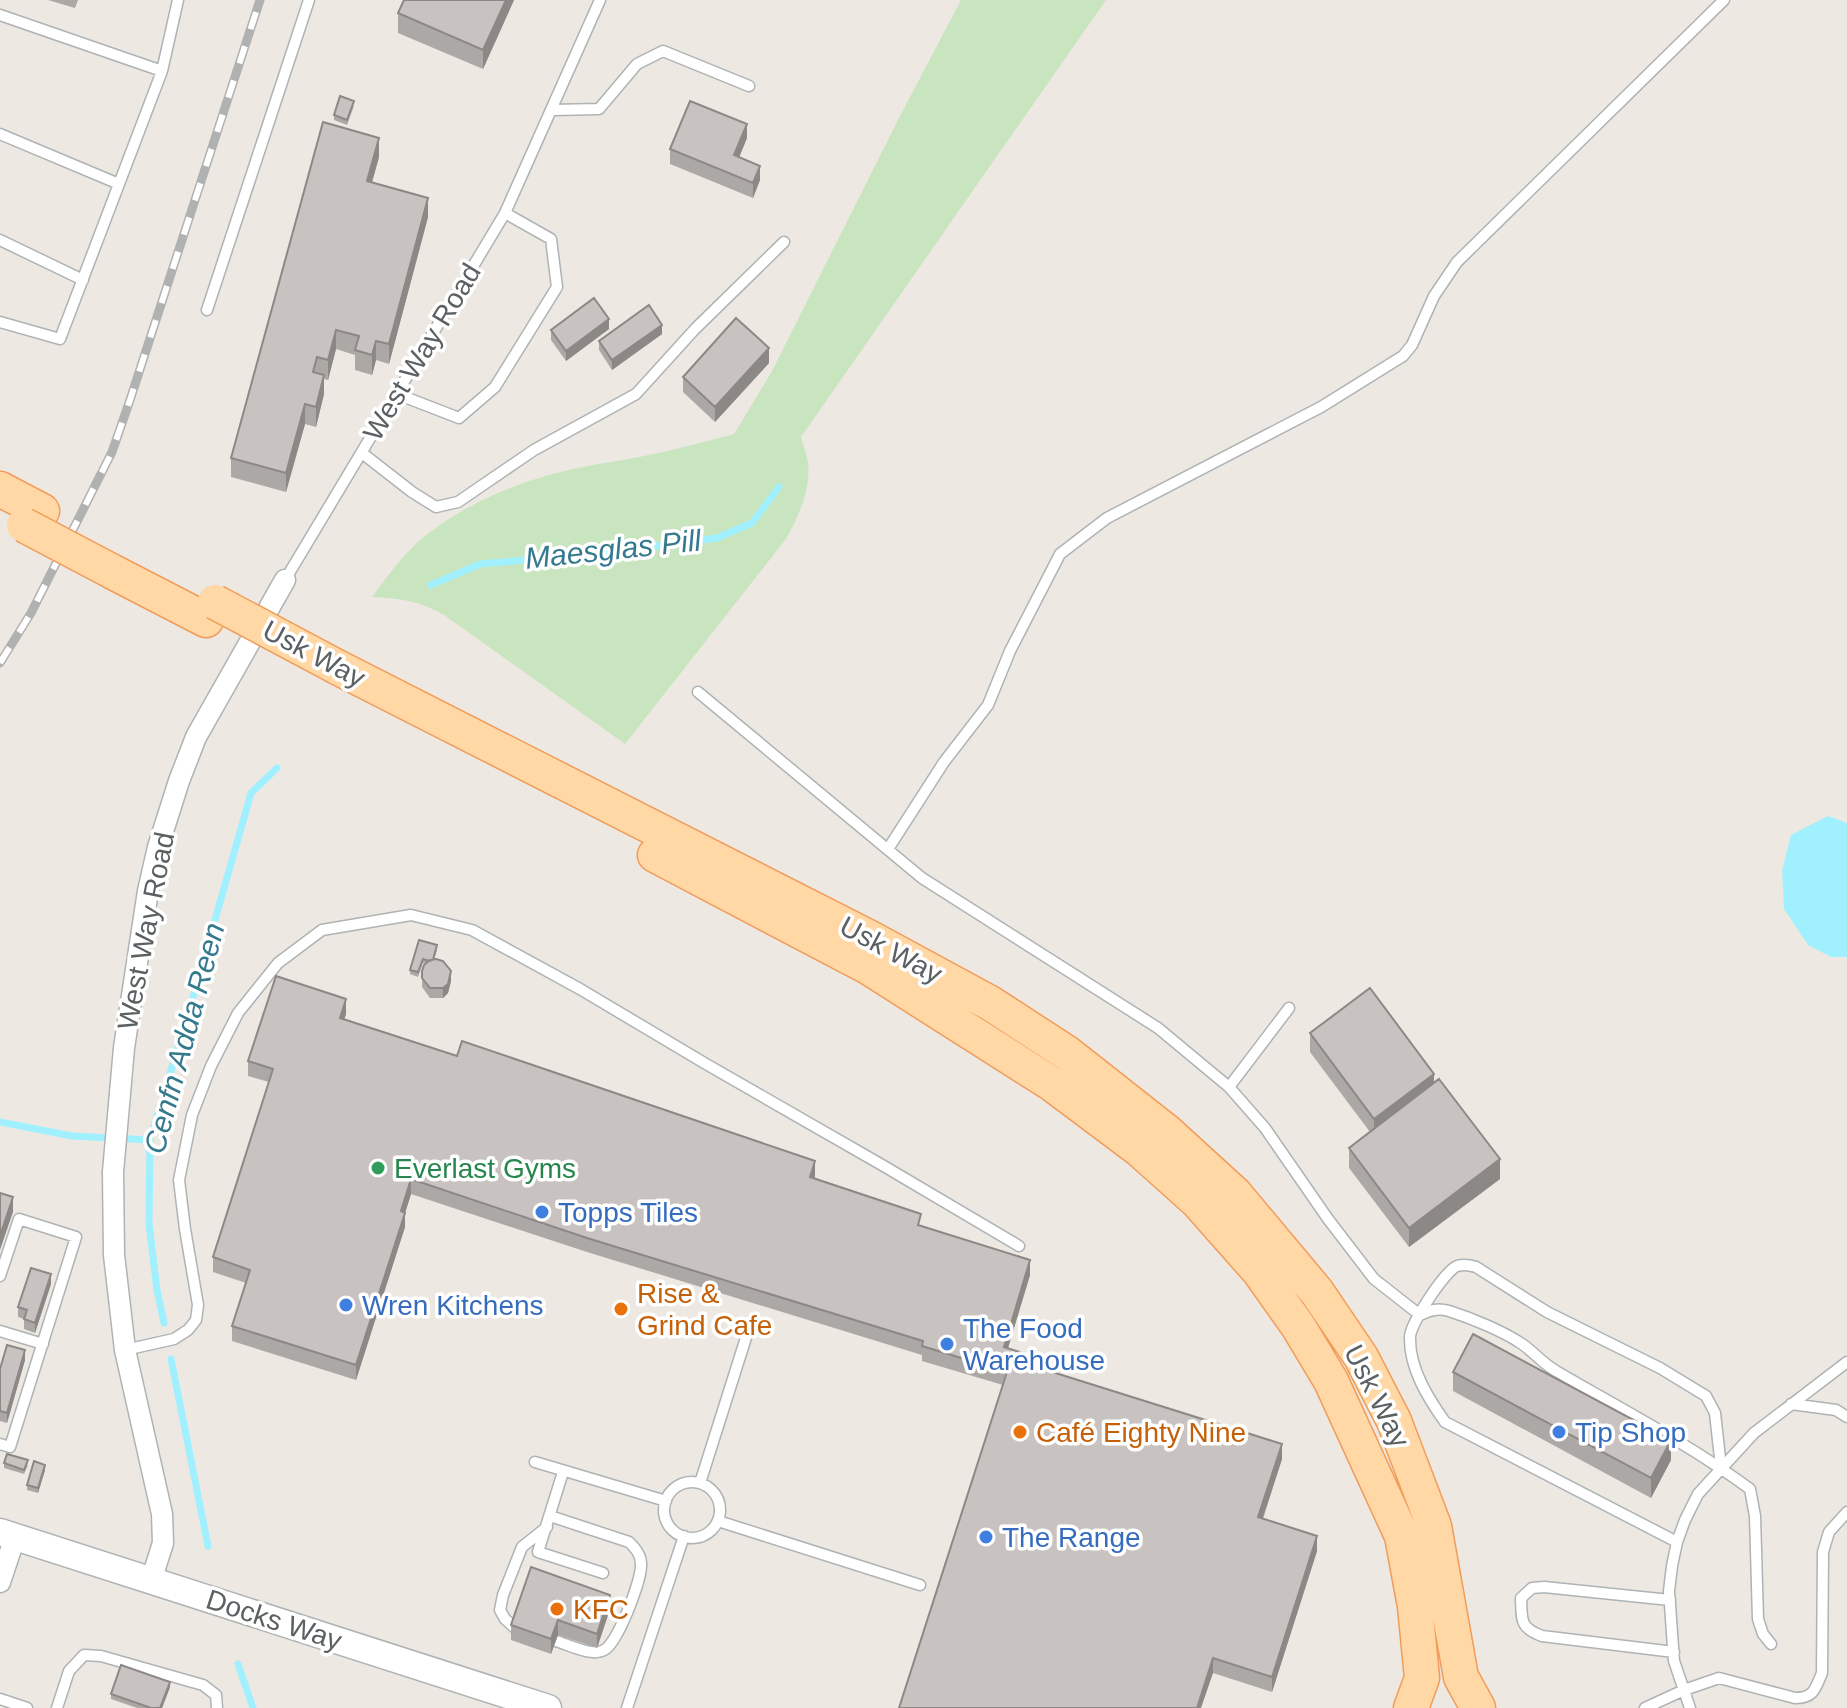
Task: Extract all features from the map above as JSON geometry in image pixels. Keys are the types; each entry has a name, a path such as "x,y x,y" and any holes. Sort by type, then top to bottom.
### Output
{"main road":[{"name":"Usk Way","path":"0,489 22,516 123,565 331,675 868,967 1052,1084 1140,1150 1197,1201 1259,1271 1298,1326 1331,1381 1402,1536 1415,1606 1422,1678 1411,1708"},
{"name":"Usk Way","path":"331,675 872,939 990,1003 1067,1053 1166,1131 1235,1194 1317,1292 1361,1357 1394,1421 1434,1526 1461,1677 1478,1708"}],"street":[{"name":"West Way Road","path":"151,1581 163,1543 162,1514 125,1350 114,1255 113,1172 124,1048 148,891 169,813 196,737 285,580"},
{"name":"Docks Way","path":"7,1535 548,1708"},
{"path":"0,1582 7,1535"}],"lane":[{"path":"0,322 60,339 162,71 178,0"},
{"path":"207,310 309,0"},
{"name":"West Way Road","path":"285,580 505,213 600,0"},
{"path":"888,849 944,762 988,705 1010,651 1060,554 1107,518 1321,407 1403,356 1412,345 1434,296 1457,262 1724,0"},
{"path":"0,15 162,71"},
{"path":"552,110 599,109 637,64 663,51 749,86"},
{"path":"0,134 119,184"},
{"path":"397,394 459,418 495,387 557,287 551,239 505,213"},
{"path":"0,240 83,280"},
{"path":"362,453 436,507 458,502 534,450 636,394 695,329 784,242"},
{"path":"698,692 922,878 1158,1028 1229,1087 1265,1128 1337,1232 1374,1279 1420,1315"},
{"path":"125,1350 174,1339 196,1320 198,1305 179,1180 192,1115 211,1066 238,1013 278,963 322,930 411,915 472,930 580,989 1019,1246"},
{"path":"1229,1087 1289,1008"},
{"path":"0,1276 19,1219 76,1237 10,1447 0,1444"},
{"path":"1677,1542 1445,1422 1432,1404 1411,1353 1409,1334 1420,1315 1449,1272 1458,1266 1476,1267 1547,1312 1660,1368 1706,1396 1715,1413 1721,1467"},
{"path":"1420,1315 1431,1310 1446,1310 1521,1343 1552,1369 1721,1467 1750,1489 1755,1516 1758,1619 1763,1634 1771,1644"},
{"path":"700,1483 750,1325"},
{"path":"0,1331 43,1344"},
{"path":"1690,1708 1674,1661 1670,1600 1672,1566 1685,1520 1698,1494 1754,1433 1847,1362"},
{"path":"1791,1404 1836,1410 1847,1417"},
{"path":"535,1462 666,1501"},
{"path":"563,1472 538,1552 603,1573"},
{"path":"700,1483 709,1487 719,1502 718,1521 714,1528 700,1537 684,1536 676,1532 666,1518 666,1501 676,1487 700,1483"},
{"path":"1645,1708 1719,1678 1795,1698 1805,1698 1815,1691 1822,1673 1823,1552 1829,1532 1847,1512"},
{"path":"550,1516 629,1542 642,1562 640,1577 615,1639 606,1650 595,1653 556,1641"},
{"path":"718,1521 920,1585"},
{"path":"515,1628 500,1610 503,1595 522,1547 547,1527"},
{"path":"627,1708 684,1536"},
{"path":"1670,1600 1532,1588 1521,1598 1522,1619 1528,1630 1542,1636 1674,1652"},
{"path":"57,1708 69,1671 84,1655 101,1656 203,1685 216,1695 217,1708"},
{"path":"0,1699 27,1708"}],"green space":[{"path":"961,0 1106,0 801,437 808,463 808,483 786,539 625,744 444,615 409,601 372,597 419,541 450,518 486,499 524,483 580,467 663,452 734,434 771,373"}],"water":[{"path":"1828,816 1847,823 1847,957 1831,957 1808,945 1784,909 1782,871 1791,835"}],"building":[{"path":"404,0 506,0 483,50 398,13"},
{"path":"340,96 354,101 347,120 334,115"},
{"path":"690,101 747,124 734,155 760,166 753,183 670,149"},
{"path":"323,122 379,138 367,181 428,198 389,344 376,341 372,355 355,350 359,336 336,330 328,360 317,357 313,372 324,375 316,407 305,404 286,473 231,458"},
{"path":"594,298 609,319 566,351 551,330"},
{"path":"649,305 662,325 612,360 599,341"},
{"path":"736,318 769,348 715,407 683,377"},
{"path":"419,940 437,945 433,960 423,959 418,972 410,970"},
{"path":"436,959 443,961 451,971 448,984 443,988 430,988 422,978 424,965"},
{"path":"276,976 346,999 340,1018 457,1056 462,1041 815,1161 810,1177 921,1214 918,1225 1030,1260 1004,1347 1032,1356 1030,1365 1282,1444 1258,1517 1317,1536 1272,1677 1213,1658 1197,1708 899,1708 1007,1372 922,1346 923,1341 587,1238 411,1179 401,1211 405,1213 356,1365 232,1326 250,1270 213,1257 273,1069 248,1061"},
{"path":"1370,988 1434,1074 1374,1119 1310,1033"},
{"path":"1439,1079 1500,1159 1409,1228 1349,1148"},
{"path":"0,1193 13,1197 0,1236"},
{"path":"31,1268 51,1274 35,1323 24,1319 27,1310 18,1307"},
{"path":"1473,1334 1671,1440 1651,1478 1453,1372"},
{"path":"7,1345 25,1350 7,1413 0,1411 0,1369"},
{"path":"7,1454 28,1460 24,1470 4,1463"},
{"path":"34,1461 45,1465 38,1488 27,1485"},
{"path":"531,1567 610,1595 597,1634 558,1620 551,1639 511,1625"},
{"path":"121,1665 170,1682 160,1708 151,1708 111,1694"}],"waterway":[{"name":"Maesglas Pill","path":"431,585 480,564 597,554 717,538 752,523 779,487"},
{"name":"Cenfn Adda Reen","path":"164,1323 149,1224 150,1140 251,793 277,768"},
{"path":"0,1122 72,1136 150,1140"},
{"name":"Cenfn Adda Reen","path":"171,1359 208,1546"},
{"path":"238,1664 253,1708"}],"railway":[{"path":"0,663 31,613 112,452 260,0"}],"place":[{"name":"Everlast Gyms","path":"378,1168"},
{"name":"Topps Tiles","path":"542,1212"},
{"name":"Wren Kitchens","path":"346,1305"},
{"name":"Rise & Grind Cafe","path":"621,1309"},
{"name":"The Food Warehouse","path":"947,1344"},
{"name":"Café Eighty Nine","path":"1020,1432"},
{"name":"Tip Shop","path":"1559,1432"},
{"name":"The Range","path":"986,1537"},
{"name":"KFC","path":"557,1609"}]}
